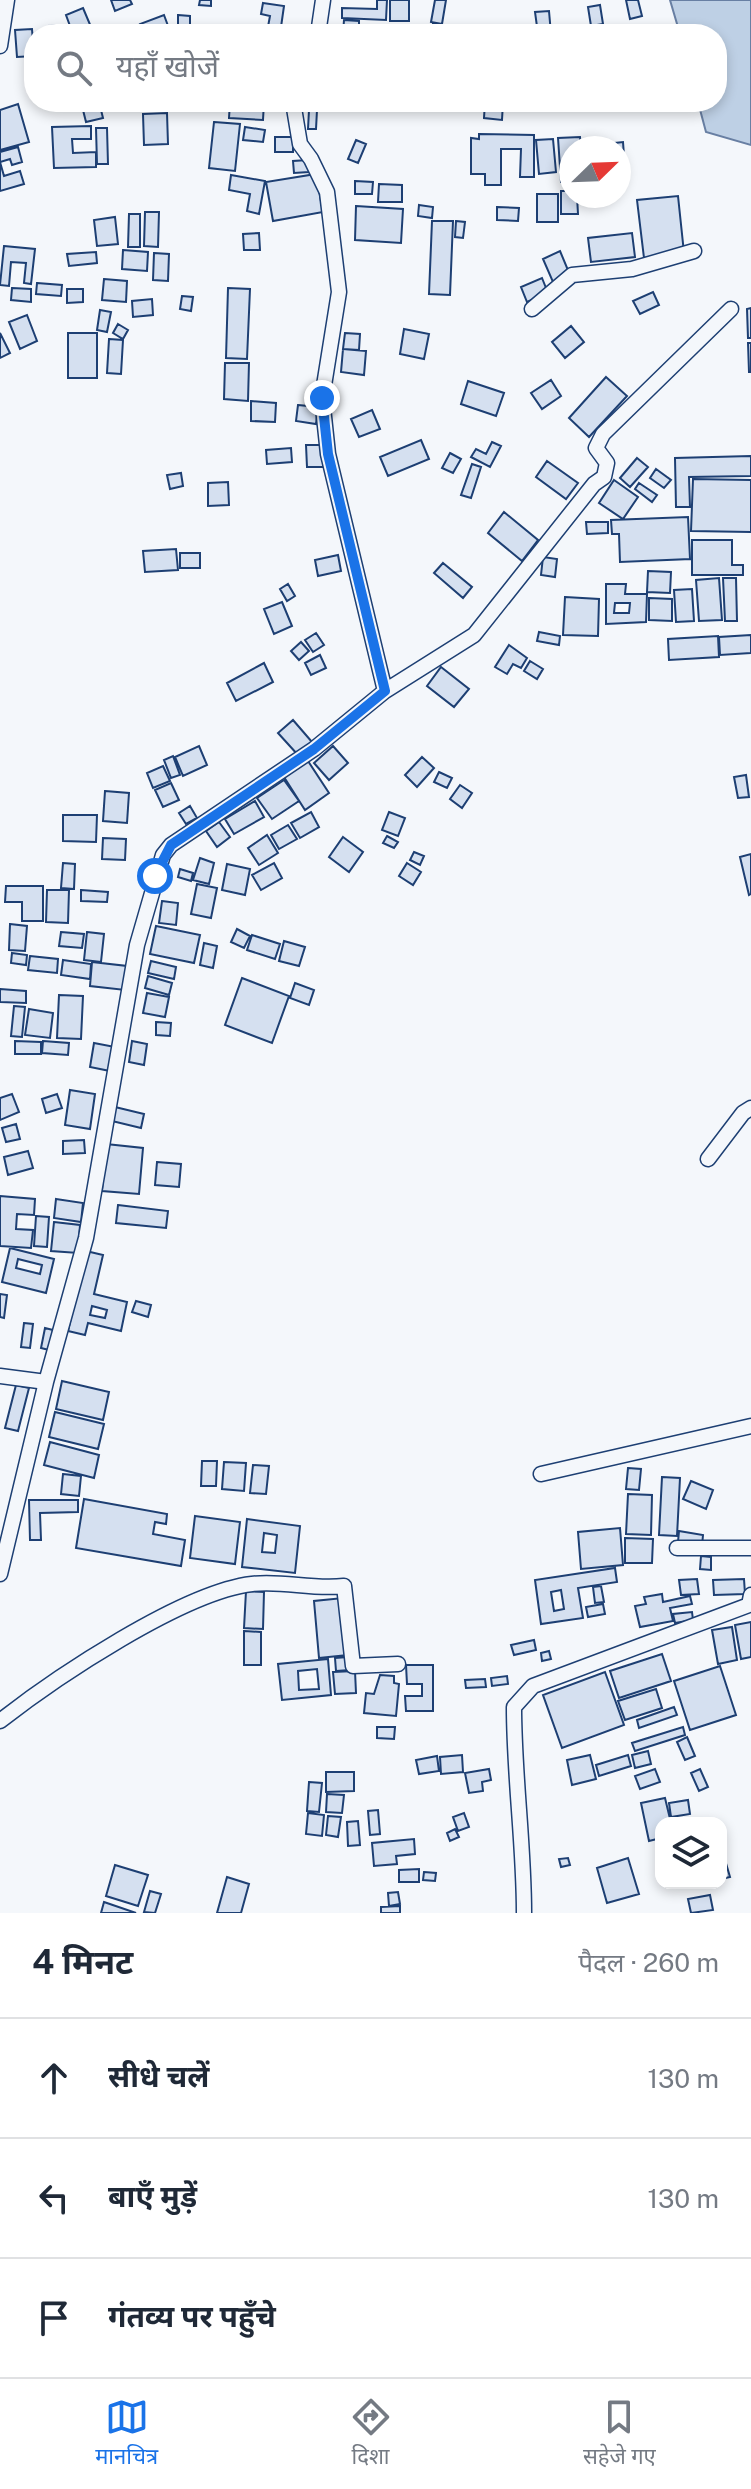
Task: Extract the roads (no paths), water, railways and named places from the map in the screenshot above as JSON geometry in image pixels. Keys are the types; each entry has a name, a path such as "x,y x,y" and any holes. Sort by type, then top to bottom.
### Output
{"street":[{"path":"0,46 7,0"},
{"path":"319,24 323,0"},
{"path":"295,112 300,144 327,192 339,292 322,398 328,454 385,691"},
{"path":"532,309 572,275 632,269 694,251"},
{"path":"0,1574 46,1382 86,1238 137,945 163,855 171,845 314,749 385,691 474,635 594,484 604,477 607,463 596,448 603,434 731,309"},
{"path":"708,1159 743,1113 751,1108"},
{"path":"0,1376 46,1382"},
{"path":"541,1474 751,1426"},
{"path":"677,1548 751,1548"},
{"path":"0,1721 26,1701 165,1615 251,1584 344,1586 353,1666 398,1664"},
{"path":"524,1913 524,1867 514,1769 514,1707 533,1686 749,1605 751,1595"}],"water":[{"path":"670,0 751,0 751,145 706,132 701,112 727,112 727,24 677,24"}]}
